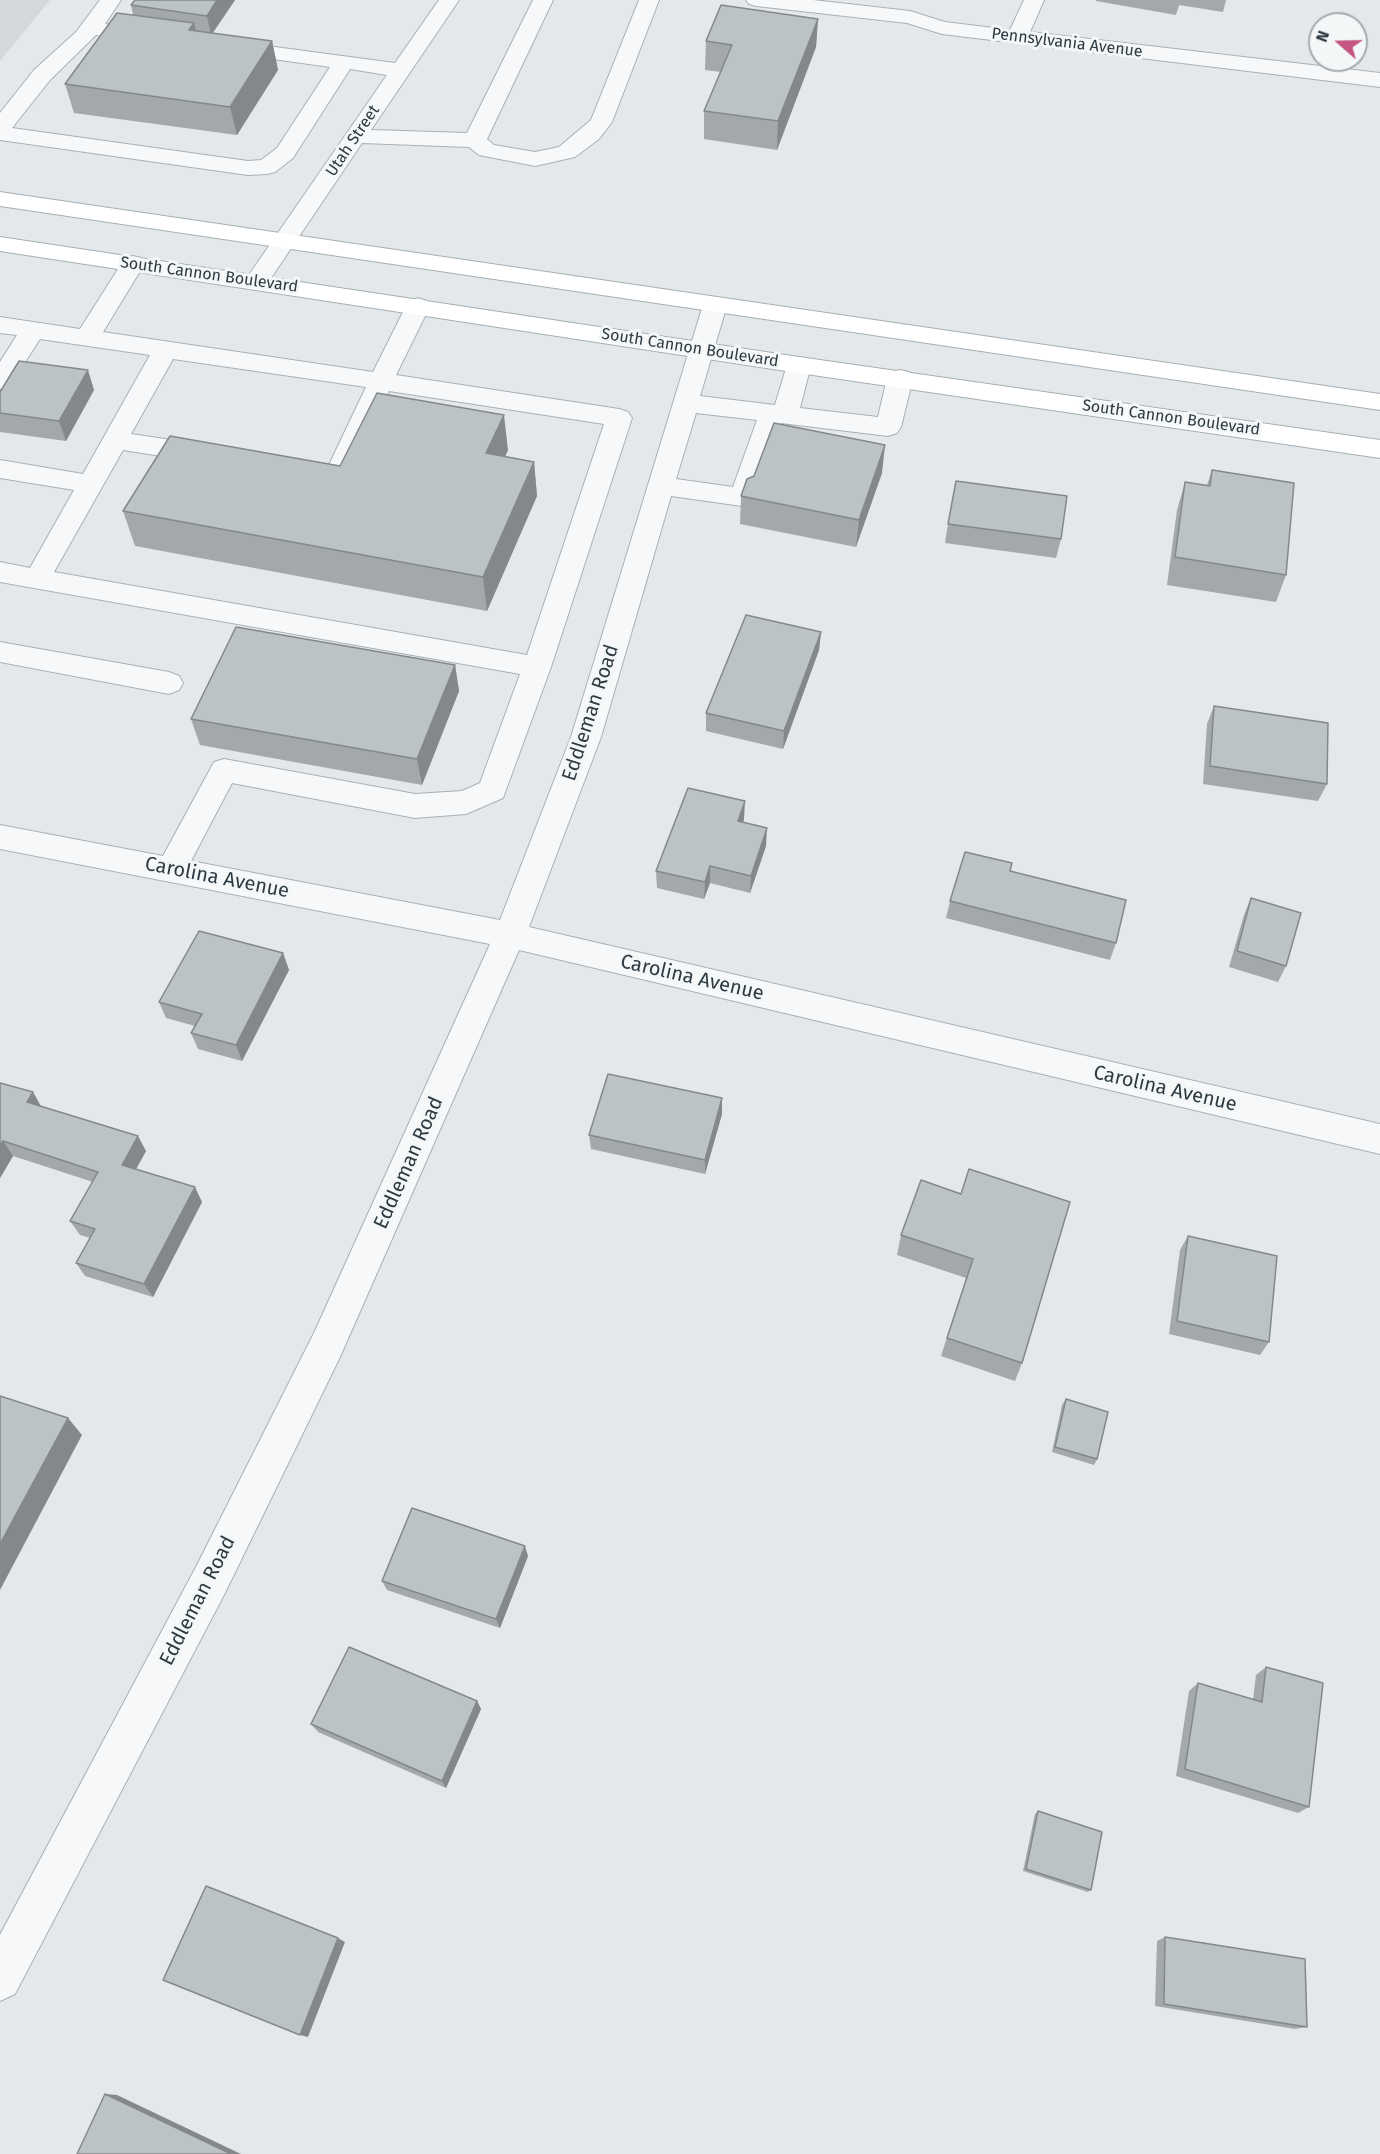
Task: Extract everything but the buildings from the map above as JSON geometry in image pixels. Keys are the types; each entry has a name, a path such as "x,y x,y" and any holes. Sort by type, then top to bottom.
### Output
{"main road":[{"path":"0,199 1380,402"},
{"name":"South Cannon Boulevard","path":"0,244 799,365 1380,449"}],"street":[{"path":"0,128 42,75 91,28 111,0"},
{"name":"Utah Street","path":"256,282 449,0"},
{"path":"475,140 543,0"},
{"path":"356,136 475,140 487,150 506,156 535,159 567,152 591,134 601,122 649,0"},
{"name":"Pennsylvania Avenue","path":"756,0 910,17 942,28 1380,80"},
{"path":"1017,37 1034,0"},
{"path":"91,28 171,39"},
{"path":"206,44 401,70"},
{"path":"0,133 248,168 267,167 285,153 344,62"},
{"path":"87,338 134,264"},
{"name":"Eddleman Road","path":"0,1979 211,1579 327,1345 510,935 586,736 715,305"},
{"path":"326,472 381,381 417,306"},
{"path":"0,325 619,418 537,668 492,790 466,802 416,806 224,770 171,870"},
{"path":"0,381 33,330"},
{"path":"37,579 166,349"},
{"path":"662,486 742,497 799,365"},
{"path":"685,403 888,427 900,378"},
{"path":"116,440 233,458"},
{"path":"0,469 91,484"},
{"path":"0,572 537,668"},
{"path":"0,652 169,683"},
{"name":"Carolina Avenue","path":"0,837 510,935 1380,1139"}],"shaded area":[{"path":"0,0 50,0 0,61"}]}
